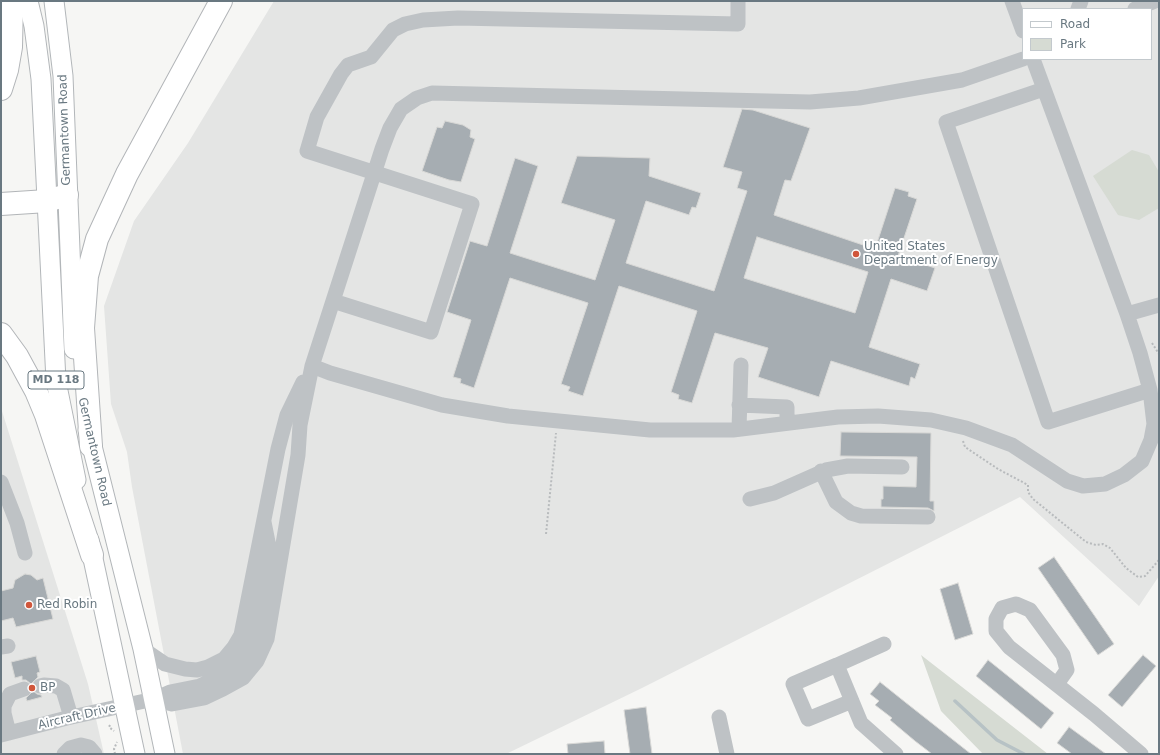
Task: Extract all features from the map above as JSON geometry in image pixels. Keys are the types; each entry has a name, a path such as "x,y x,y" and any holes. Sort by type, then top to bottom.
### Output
{"highway":[{"path":"1,89 7,70 11,47 12,1"},
{"path":"91,446 83,328 87,276 97,239 127,174 221,1"},
{"path":"1,204 57,198"},
{"path":"1,334 17,356 38,397 92,555"}],"main road":[{"name":"Germantown Road","path":"28,1 41,78 57,198 78,382 91,446 142,649 165,754"},
{"name":"Germantown Road","path":"54,1 58,22 62,76 57,198 56,381 135,754"}],"street":[{"path":"333,301 431,332 472,204 307,151 317,117 341,74 348,65 371,57 393,30 404,24 423,20 458,18 738,24 738,1"},
{"path":"1012,1 1022,29"},
{"path":"1138,8 1155,1"},
{"path":"154,699 172,704 204,698 243,678 257,661 267,638 298,455 300,425 312,366 390,128 401,108 417,98 432,93 810,102 859,98 962,80 1022,59"},
{"path":"312,366 330,373 442,405 508,416 557,422 650,430 739,429 838,417 878,416 932,420 966,428 1012,445 1067,481 1083,486 1105,484 1124,475 1142,461 1151,440 1154,424 1150,390 1127,314 1033,60"},
{"path":"1044,89 946,122 1048,422 1150,390"},
{"path":"1127,314 1159,305"},
{"path":"739,429 741,365"},
{"path":"142,649 165,664 185,670 208,667 224,659 234,647 241,635 278,449 287,415 312,366"},
{"path":"739,405 787,407 787,423"},
{"path":"750,499 774,493 821,471 848,466 902,467"},
{"path":"821,471 836,502 851,513 862,516 928,517"},
{"path":"1,482 17,523 25,553"},
{"name":"Aircraft Drive","path":"5,734 71,717 154,699 170,692 200,686 221,677 230,671 246,655 255,632 270,552 264,522"},
{"path":"1057,684 1067,670 1063,655 1030,610 1016,604 1002,608 996,619 996,631 1009,647 1057,684 1141,754"},
{"path":"852,701 808,719 793,684 884,644"},
{"path":"837,665 861,723 896,754"},
{"path":"40,686 56,686 63,690 71,717"},
{"path":"5,734 4,706 10,694 24,689"},
{"path":"719,717 727,754"},
{"path":"64,754 70,748 81,745 89,747 95,754"}],"path":[{"path":"1150,340 1159,354"},
{"path":"546,534 557,422"},
{"path":"963,440 965,447 998,469 1028,485 1028,492 1033,499 1086,542 1096,545 1103,544 1110,548 1126,568 1138,577 1145,576 1159,560"},
{"path":"1159,494 1159,501"},
{"path":"110,725 109,727 117,734"},
{"path":"115,754 114,749 118,740"}],"shaded area":[{"path":"274,1 1159,1 1159,576 1139,606 1020,497 642,688 506,754 183,754 132,487 127,452 111,404 104,306 134,221 188,143"},
{"path":"1,408 88,684 104,754 1,754"}],"green space":[{"path":"1132,150 1149,155 1159,172 1159,208 1139,220 1118,215 1093,176"},
{"path":"921,655 1048,754 983,754 941,711"}],"building":[{"name":"United States Department of Energy","path":"742,109 753,110 810,128 791,181 785,180 774,215 875,249 895,188 909,192 908,196 917,199 898,256 935,268 927,291 891,279 869,347 920,364 915,379 911,377 909,386 831,361 819,397 758,377 768,348 715,333 692,403 678,399 679,395 671,392 697,311 619,286 583,396 568,391 570,387 561,384 588,303 510,278 474,388 460,383 461,379 453,377 471,320 447,312 470,241 487,246 515,158 538,166 510,253 595,280 615,220 561,203 577,156 650,158 649,176 701,193 696,208 692,207 689,215 646,201 626,263 714,291 747,191 737,188 742,172 723,167","holes":["757,237 868,272 855,313 744,278"]},
{"path":"445,121 463,125 471,130 470,137 475,139 461,182 449,180 422,171 437,127 442,128"},
{"path":"841,432 931,433 930,501 934,501 934,511 928,508 881,507 881,499 883,499 883,486 916,487 917,457 840,456"},
{"path":"1054,557 1114,644 1098,655 1038,568"},
{"name":"Red Robin","path":"25,574 31,575 37,580 43,578 53,619 16,627 13,618 1,621 1,591 13,588 15,580"},
{"path":"958,583 973,634 955,640 940,589"},
{"path":"1143,655 1156,666 1122,707 1108,695"},
{"path":"36,656 40,672 37,673 38,677 31,684 26,680 22,680 22,676 15,678 11,662"},
{"path":"988,660 1054,713 1041,729 976,676"},
{"path":"880,682 971,754 932,754 915,741 890,720 892,718 875,705 879,701 870,694"},
{"path":"33,691 42,697 27,701 26,698"},
{"path":"646,707 652,754 630,754 624,710"},
{"path":"1069,727 1106,754 1072,754 1057,743"},
{"path":"604,741 605,754 568,754 567,744"}],"waterway":[{"path":"955,701 997,740 1024,754"}],"place":[{"name":"United States Department of Energy","path":"856,254"},
{"name":"Red Robin","path":"29,605"},
{"name":"BP","path":"32,688"}]}
